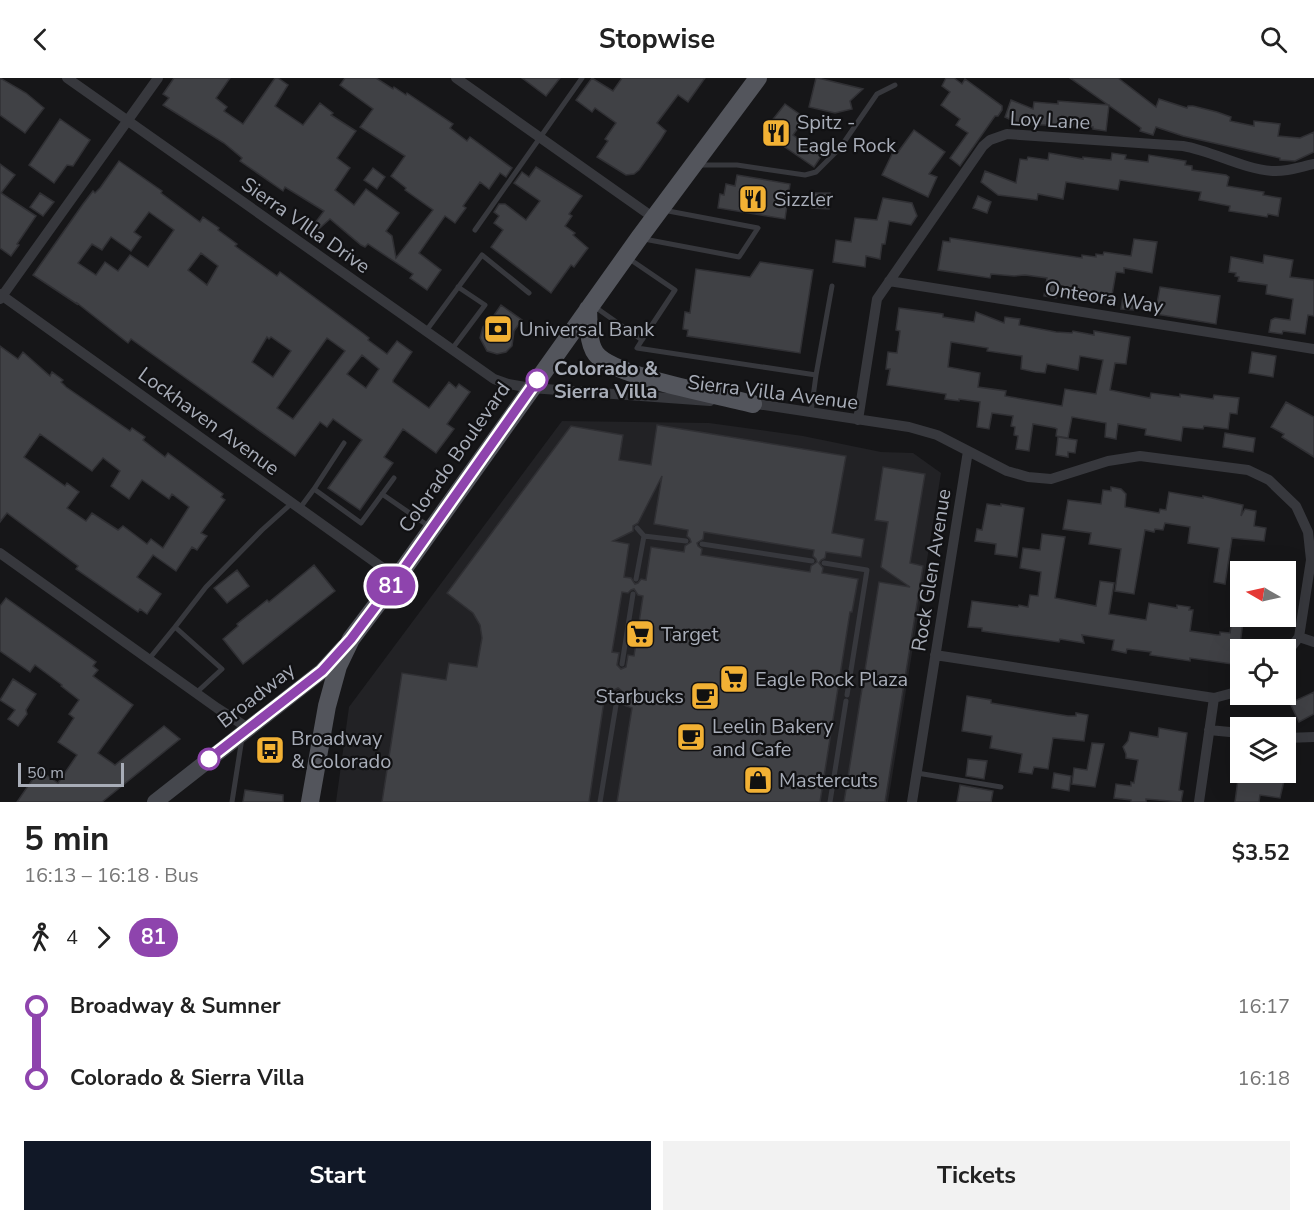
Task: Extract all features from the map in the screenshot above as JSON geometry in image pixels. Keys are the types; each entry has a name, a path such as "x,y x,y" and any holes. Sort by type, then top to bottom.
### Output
{"main road":[{"name":"Colorado Boulevard","path":"310,802 327,706 338,666 351,639 639,238 758,78"},
{"path":"590,306 590,337 597,356 616,367 646,377 753,404"},
{"name":"Broadway","path":"155,802 322,671 351,639"}],"street":[{"name":"Sierra VIlla Drive","path":"67,78 494,379 531,388"},
{"path":"1,296 158,78"},
{"path":"456,78 657,214"},
{"name":"Loy Lane","path":"858,420 876,305 880,294 983,146 998,136 1007,134 1183,146 1211,152 1254,168 1272,171 1289,170 1314,164"},
{"name":"Onteora Way","path":"889,281 1314,349"},
{"name":"Lockhaven Avenue","path":"1,296 397,578"},
{"name":"Sierra Villa Avenue","path":"531,388 753,404 909,426 937,435 968,451"},
{"path":"968,451 1007,471 1028,477 1051,479 1108,461 1140,456 1248,470 1269,480 1296,506 1308,532 1311,560 1299,637 1296,641"},
{"name":"Rock Glen Avenue","path":"912,802 968,451"},
{"path":"0,553 245,730"},
{"path":"1299,637 1314,642"},
{"path":"935,655 1214,698 1230,694"},
{"path":"1199,802 1214,698"},
{"path":"1209,730 1230,732"},
{"path":"1296,738 1314,737"}],"lane":[{"path":"475,230 582,78"},
{"path":"693,165 737,165 805,175 816,172 840,148 877,94 895,86"},
{"path":"639,238 739,256 758,228 657,214"},
{"path":"426,331 482,255 529,293"},
{"path":"626,257 675,290 637,348 816,375"},
{"path":"811,413 832,286"},
{"path":"452,349 485,305 458,287"},
{"path":"590,306 642,340"},
{"path":"148,659 206,587 262,530 296,506 314,489 344,443"},
{"path":"314,489 361,523 394,478"},
{"path":"382,494 432,529"},
{"path":"638,528 644,536 686,541"},
{"path":"636,579 644,536"},
{"path":"702,544 812,561"},
{"path":"824,563 867,570 830,802"},
{"path":"622,664 633,594"},
{"path":"175,627 222,669 196,693"},
{"path":"600,802 618,693"},
{"path":"232,802 245,730"},
{"path":"917,773 1001,787"}],"shaded area":[{"path":"562,421 709,423 803,436 881,452 913,453 941,473 888,802 336,802 349,707"}],"building":[{"path":"0,78 26,93 44,108 25,133 0,115"},
{"path":"174,78 230,78 216,98 227,107 224,111 243,124 275,78 278,78 288,85 275,106 303,125 320,103 333,113 331,115 356,131 337,158 350,168 335,190 354,205 366,189 399,213 386,231 392,236 396,258 433,210 405,190 406,188 391,176 405,156 360,127 373,109 340,85 345,78 376,78 393,89 394,87 406,95 407,93 453,124 450,128 467,141 470,137 512,168 506,177 500,173 489,189 480,182 463,206 466,208 455,223 445,216 419,253 441,270 427,290 410,278 413,274 368,244 365,247 361,245 330,219 313,234 309,231 324,211 285,187 283,191 240,161 242,158 224,143 163,105 169,98 163,94"},
{"path":"522,78 560,78 546,96"},
{"path":"592,78 613,91 622,78 705,78 688,102 678,95 657,123 666,131 661,139 639,170 634,174 626,175 597,157 616,123 595,108 592,112 576,100"},
{"path":"816,78 863,89 850,101 852,109 835,113 809,107"},
{"path":"946,78 954,78 962,84 965,79 1002,106 998,116 995,116 960,166 950,158 968,133 956,125 960,119 941,105 950,92 942,86"},
{"path":"1070,78 1118,78 1156,107 1159,99 1187,108 1193,106 1217,112 1231,117 1230,121 1254,126 1254,121 1280,124 1278,136 1300,138 1314,132 1314,152 1295,161 1280,160 1280,158 1183,136 1156,127 1153,135 1140,131 1141,128"},
{"path":"1011,100 1033,109 1034,102 1058,104 1058,101 1109,105 1106,131 1093,129 1093,127 1020,124 1005,117"},
{"path":"785,104 805,118 793,135 822,155 814,167 763,132"},
{"path":"60,119 90,140 73,166 67,165 54,183 29,165"},
{"path":"914,130 945,152 929,174 937,177 928,197 882,175 894,150 898,152"},
{"path":"1049,153 1083,159 1083,157 1111,160 1112,153 1126,155 1125,159 1148,162 1149,155 1186,161 1185,165 1192,166 1192,170 1226,175 1229,177 1227,186 1264,192 1263,195 1281,198 1278,216 1268,214 1267,217 1229,211 1230,206 1199,200 1201,192 1120,180 1118,190 1066,182 1063,199 1038,194 1037,200 998,195 981,182 985,171 1016,183 1020,159 1027,160 1028,157 1048,160"},
{"path":"119,161 162,191 161,193 200,222 203,217 219,228 218,230 237,244 235,246 277,276 280,272 364,334 369,338 368,340 387,354 397,341 412,352 393,382 429,408 449,382 456,388 459,384 470,392 447,424 454,429 436,453 403,429 384,457 393,463 360,510 328,488 362,440 333,419 327,427 320,422 295,456 131,339 128,343 77,303 33,275 93,191 95,193","holes":["149,212 174,230 148,267 130,255 118,271 105,262 96,275 78,263 92,244 102,250 111,237 131,251 141,237 134,232","201,253 218,266 207,285 188,270","267,337 269,339 271,337 291,351 273,377 252,362","327,338 345,351 293,419 277,408","362,355 379,369 366,388 347,374"]},
{"path":"0,164 15,175 1,193 36,216 11,256 0,248"},
{"path":"536,167 582,196 569,214 572,216 565,226 575,233 573,235 588,248 574,267 571,265 551,293 491,247 503,230 494,223 499,216 494,212 499,204 505,204 526,220 540,201 514,183 522,172 529,177"},
{"path":"373,168 385,177 377,189 364,180"},
{"path":"737,175 790,184 785,219 718,208 720,194 724,195 726,184 735,186"},
{"path":"40,193 54,202 43,216 30,207"},
{"path":"812,193 830,193 829,209 812,208"},
{"path":"978,196 991,202 987,213 973,208"},
{"path":"883,198 912,203 917,216 911,225 889,221 880,259 866,256 865,267 833,262 836,240 851,242 855,218 877,220"},
{"path":"950,238 1082,258 1082,255 1096,257 1096,254 1103,255 1104,252 1131,256 1134,239 1157,242 1152,273 1124,268 1124,273 1116,272 1111,301 1057,293 1056,298 1044,296 1047,278 991,274 990,278 938,270 943,241 950,242"},
{"path":"1264,255 1293,260 1290,277 1314,280 1314,316 1308,315 1305,334 1269,332 1271,320 1275,318 1290,320 1293,299 1266,294 1267,285 1238,281 1239,277 1235,276 1236,273 1229,272 1231,257 1263,263"},
{"path":"760,262 813,270 800,353 687,336 688,330 683,329 685,312 690,313 696,269 750,277"},
{"path":"1160,287 1220,296 1216,324 1155,314"},
{"path":"1123,296 1136,298 1134,310 1121,309"},
{"name":"Universal Bank","path":"501,305 522,320 514,331 512,346 506,352 497,354 487,351 480,338 483,327"},
{"path":"899,308 943,314 943,317 974,322 976,312 1004,323 1005,317 1020,319 1019,325 1056,332 1072,333 1073,331 1094,335 1094,331 1130,337 1126,364 1115,363 1110,390 1150,398 1151,393 1213,399 1214,395 1239,398 1237,414 1230,413 1228,429 1204,426 1203,429 1183,427 1181,441 1145,435 1146,429 1118,424 1116,439 1105,437 1106,423 1072,417 1068,438 1056,436 1057,429 1055,428 1033,424 1029,451 1016,449 1018,436 1014,435 1015,427 1011,426 1013,416 992,413 989,429 977,427 980,402 945,399 946,394 887,385 890,369 886,369 888,352 897,353 900,331 896,330","holes":["951,342 988,348 987,351 1022,356 1021,369 1035,372 1045,373 1047,364 1078,370 1080,356 1103,360 1096,394 1065,389 1062,406 1005,396 1006,391 978,387 980,373 948,367"]},
{"path":"0,346 18,359 23,352 50,376 52,372 63,380 61,382 66,387 130,431 132,428 145,437 143,440 165,457 168,453 223,494 221,497 225,500 201,533 207,536 197,550 192,547 176,571 153,555 137,577 161,594 147,614 140,609 138,612 76,569 78,566 7,513 0,522","holes":["40,434 92,471 103,458 120,471 111,486 129,499 142,480 169,499 172,494 189,507 163,548 151,539 147,544 123,526 118,530 92,513 86,521 67,508 79,492 67,483 65,486 24,457"]},
{"path":"1252,352 1276,356 1273,377 1249,373"},
{"path":"1286,402 1314,417 1314,457 1282,437 1284,434 1271,427"},
{"path":"657,425 846,456 832,533 864,539 861,557 826,552 825,558 819,563 823,568 822,573 858,579 852,612 850,612 820,802 617,802 632,708 621,704 623,692 618,688 614,690 612,702 604,701 589,802 382,802 402,673 446,680 449,663 477,667 482,638 480,625 473,613 447,593 571,426 623,435 619,460 651,465","holes":["662,476 654,524 688,530 687,536 691,542 685,546 684,552 651,547 646,580 641,579 635,584 631,578 624,577 629,544 613,541 633,531 633,526 638,523","704,532 814,550 813,556 817,562 811,566 810,572 701,555 702,549 697,543 703,539","634,589 638,595 643,596 634,656 628,655 626,667 621,669 617,665 619,653 612,652 622,592 628,593"]},
{"path":"1225,433 1255,438 1253,452 1223,447"},
{"path":"1058,437 1077,440 1075,453 1068,452 1068,457 1056,455"},
{"path":"883,467 925,474 910,563 923,566 885,802 844,802 879,582 910,587 881,567 888,522 875,520"},
{"path":"1111,487 1121,489 1126,494 1125,507 1159,513 1160,509 1166,510 1169,492 1203,498 1203,496 1243,505 1241,516 1245,509 1256,511 1254,526 1266,528 1264,541 1232,538 1225,584 1214,582 1219,548 1188,543 1190,527 1165,523 1163,530 1155,529 1154,532 1145,530 1134,594 1115,591 1121,549 1089,544 1091,533 1063,529 1068,500 1101,504 1103,490 1111,491"},
{"path":"987,504 1024,508 1017,557 995,554 996,544 975,541 977,529 982,530"},
{"path":"1042,534 1065,537 1055,598 1096,606 1100,581 1114,583 1109,614 1146,620 1149,603 1177,608 1177,605 1190,607 1189,610 1193,610 1190,631 1220,635 1220,632 1230,633 1231,627 1242,627 1241,639 1230,639 1230,664 1190,658 1190,661 1127,649 1126,653 1112,650 1114,640 1082,635 1084,643 1060,639 1059,642 968,627 972,601 1028,607 1030,595 1038,596 1041,572 1020,568 1023,548 1040,550"},
{"path":"314,565 335,591 243,664 223,639 238,626 237,624 267,600 269,602"},
{"path":"237,570 249,586 227,603 214,588"},
{"path":"6,598 96,662 93,666 98,670 93,676 133,705 98,753 115,765 164,726 180,739 102,802 17,802 39,770 58,783 77,755 58,742 74,718 69,714 79,700 35,665 30,672 0,651 0,606"},
{"path":"13,679 36,694 26,710 27,714 18,726 8,719 15,710 0,700"},
{"path":"1314,692 1314,714 1299,722 1291,705 1296,705 1296,700"},
{"path":"967,696 991,700 991,703 1068,716 1076,716 1076,713 1088,715 1084,741 1053,738 1048,769 1034,767 1032,774 1019,772 1022,754 990,748 992,736 962,731"},
{"path":"1159,728 1187,733 1179,790 1183,791 1181,802 1146,799 1146,802 1131,802 1131,800 1114,798 1116,784 1131,786 1131,782 1134,783 1138,760 1126,758 1123,747 1128,741 1130,732 1158,737"},
{"path":"1092,743 1104,744 1095,787 1072,784 1074,768 1087,770"},
{"path":"968,759 987,761 984,779 966,776"},
{"path":"1054,773 1071,776 1069,791 1052,788"},
{"path":"1238,783 1283,783 1280,798 1260,795 1259,802 1235,802"},
{"path":"960,785 993,791 991,802 957,802"},
{"path":"245,790 283,795 283,802 243,802"}],"bus line":[{"name":"81","path":"209,759 322,671 351,639 537,380"}],"place":[{"name":"Spitz - Eagle Rock","path":"776,133"},
{"name":"Sizzler","path":"753,199"},
{"name":"Universal Bank","path":"498,329"},
{"name":"Colorado & Sierra Villa","path":"537,380"},
{"name":"Target","path":"640,634"},
{"name":"Eagle Rock Plaza","path":"734,679"},
{"name":"Starbucks","path":"705,696"},
{"name":"Leelin Bakery and Cafe","path":"691,737"},
{"name":"Broadway & Colorado","path":"270,750"},
{"name":"Mastercuts","path":"758,780"}]}
